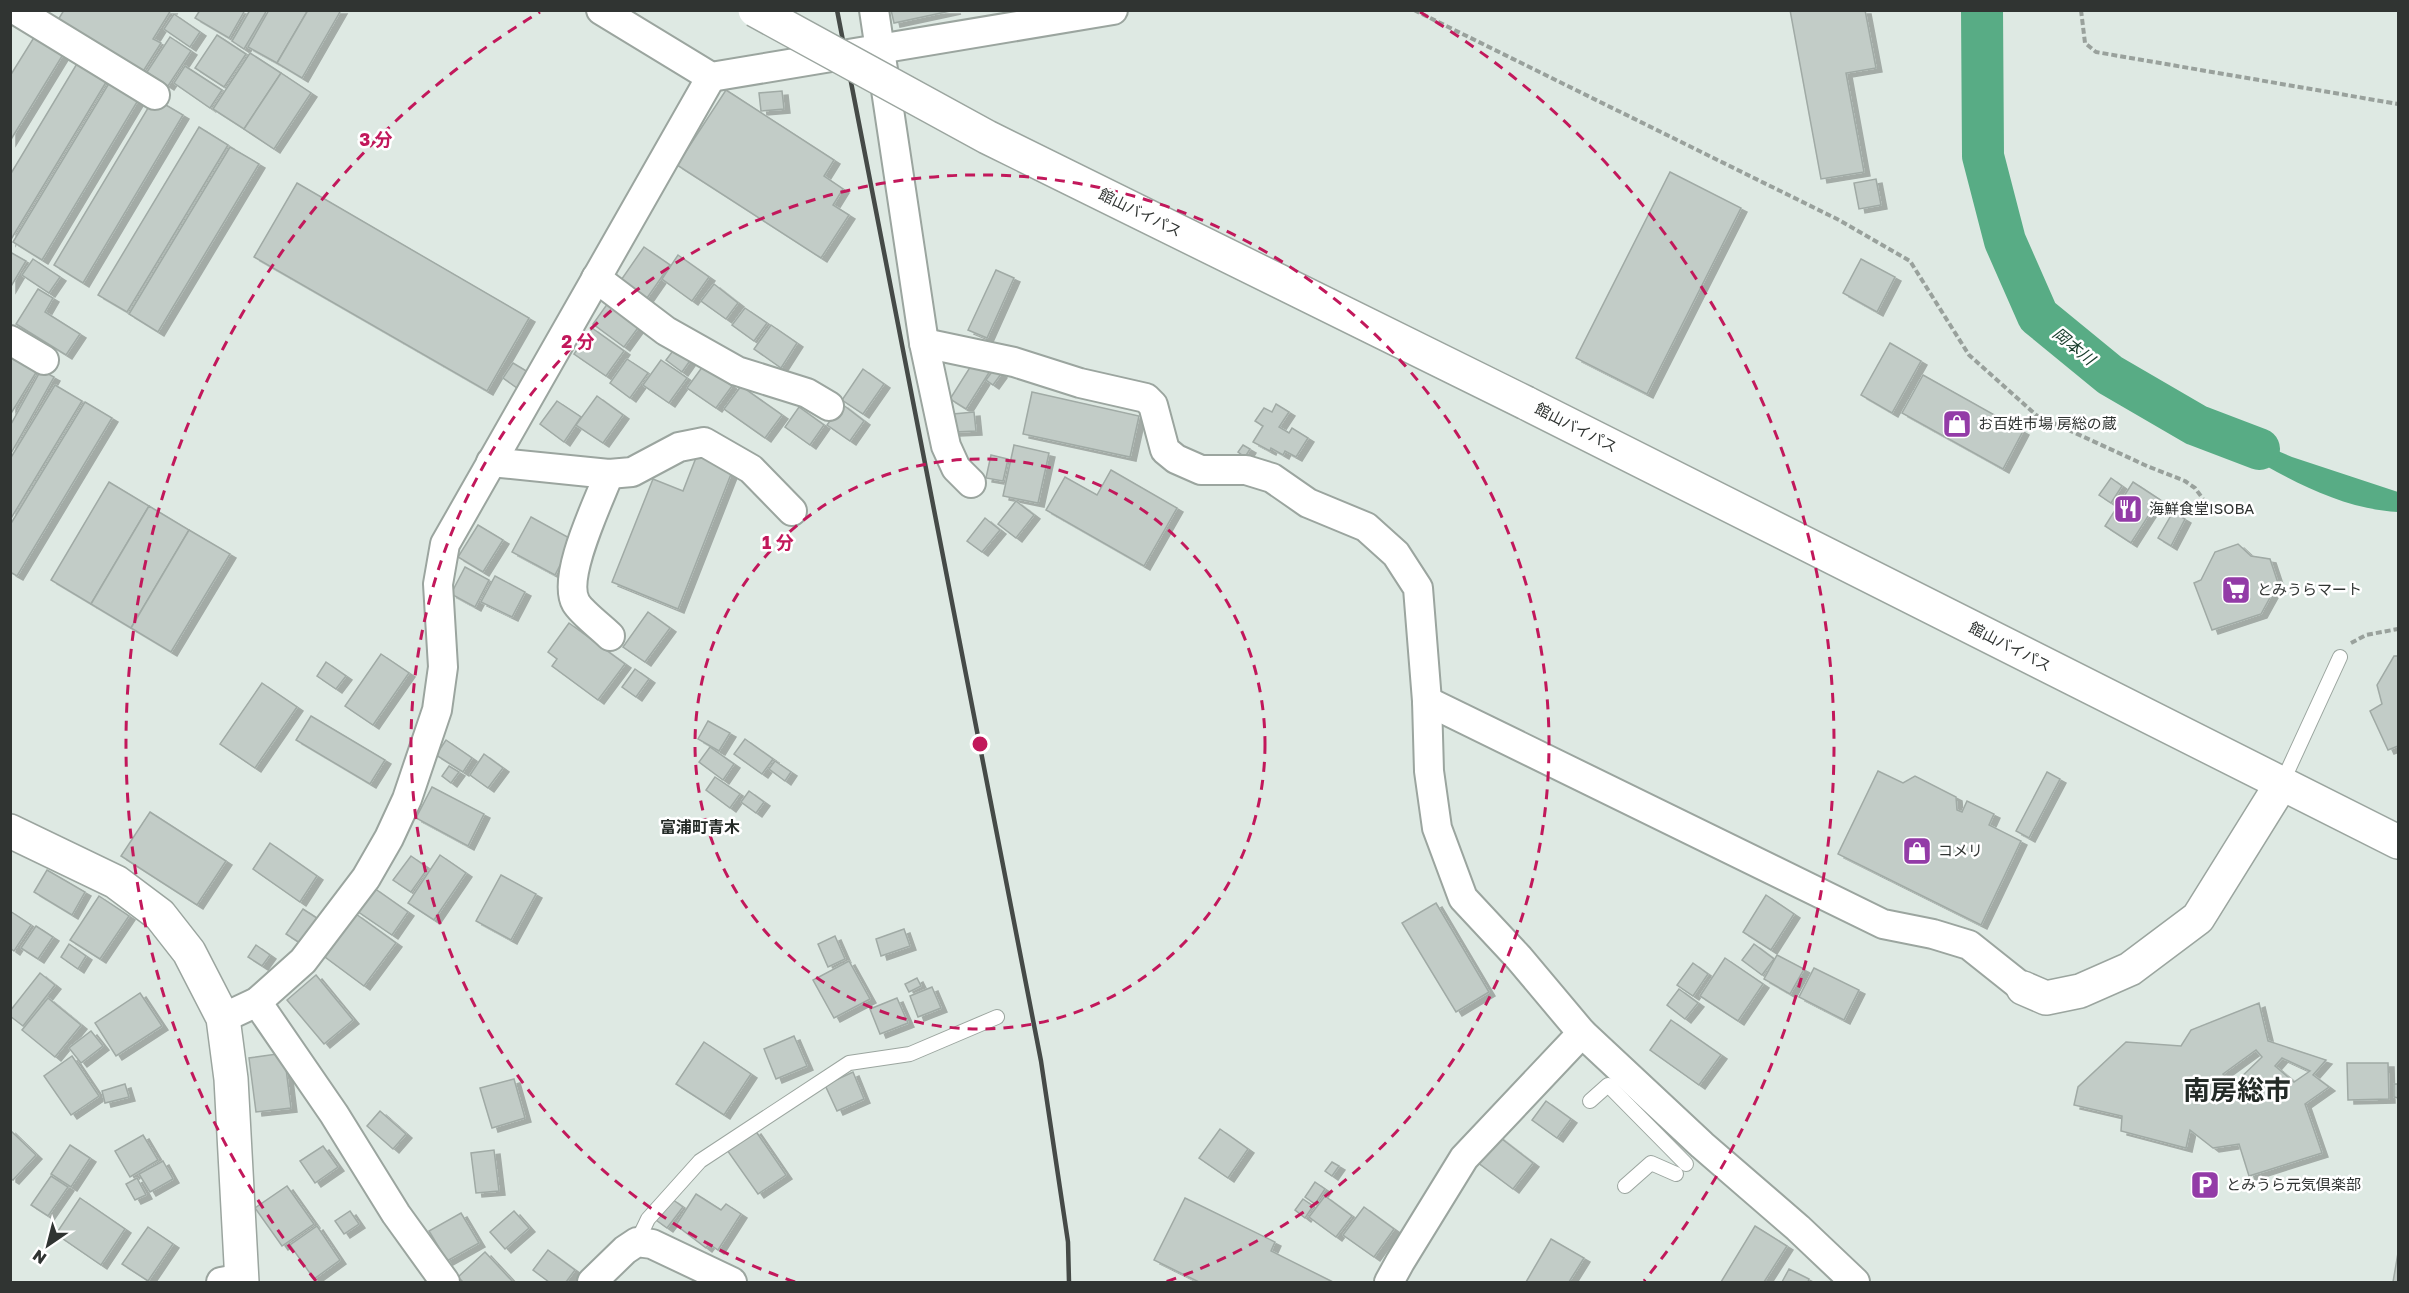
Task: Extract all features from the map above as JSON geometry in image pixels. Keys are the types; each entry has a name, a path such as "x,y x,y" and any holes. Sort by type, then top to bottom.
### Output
{"main road":[{"name":"館山バイパス","path":"755,10 987,137 1526,403 2398,842"},
{"path":"2023,988 2046,998 2080,991 2130,969 2198,918 2282,783"},
{"path":"10,831 116,882 160,915 189,952 223,1018 231,1079 235,1281"}],"street":[{"path":"601,10 711,77 1113,10"},
{"path":"874,10 882,49 924,343 946,446 956,468 971,483"},
{"path":"10,21 16,11 155,95"},
{"path":"223,1018 257,1002 303,961 366,878 389,838 407,799 425,750 438,699 443,667 438,584 445,544 711,77"},
{"path":"596,278 666,331 737,371 807,393 829,406"},
{"path":"10,340 44,360"},
{"path":"924,343 1014,362 1080,383 1146,398 1153,405 1165,450 1176,459 1201,470 1246,470 1272,478 1308,503 1366,527 1396,554 1418,588 1427,701 1429,771 1437,828 1463,898 1519,958 1582,1033 1702,1145 1798,1228 1855,1282"},
{"path":"491,462 609,474 632,472 679,447 704,442 752,469 792,511"},
{"path":"609,474 576,560 573,585 576,603 610,636"},
{"path":"1427,701 1884,924 1933,934 1969,945 2023,988"},
{"path":"257,1002 334,1113 396,1214 445,1282"},
{"path":"1389,1282 1464,1158 1582,1033"},
{"path":"592,1282 625,1250 637,1242 652,1244 732,1282"}],"lane":[{"path":"2282,783 2342,652"},
{"path":"637,1242 648,1219 700,1161 849,1063 909,1054 997,1017"},
{"path":"1590,1101 1608,1085 1681,1169 1651,1163 1625,1186"}],"path":[{"path":"1414,10 1839,220 1910,261 1969,355 2036,416 2185,481 2195,488 2203,499"},
{"path":"2081,10 2085,43 2096,52 2398,104"},
{"path":"2342,652 2366,635 2398,628"}],"shaded area":[{"path":"2203,428 2233,432 2292,457 2398,492 2398,512 2372,509 2321,493 2272,469"}],"building":[{"path":"64,10 171,10 153,39 161,43 142,73 58,20"},
{"path":"200,10 245,10 229,38 195,18"},
{"path":"250,10 267,10 244,49 232,41"},
{"path":"269,10 308,10 277,63 248,47"},
{"path":"308,10 341,10 302,78 277,63"},
{"path":"891,10 955,10 894,23"},
{"path":"1790,10 1865,10 1876,68 1846,73 1864,172 1821,179"},
{"path":"174,14 200,32 190,47 164,29"},
{"path":"38,31 67,48 10,141 10,76"},
{"path":"217,35 246,54 224,87 195,68"},
{"path":"170,37 191,51 168,86 147,72"},
{"path":"250,53 281,73 244,129 213,109"},
{"path":"81,57 111,74 10,241 10,175"},
{"path":"185,66 222,90 210,108 174,83"},
{"path":"281,73 311,93 274,149 244,129"},
{"path":"114,75 143,92 42,260 13,242"},
{"path":"726,90 834,160 824,176 843,189 833,205 849,215 821,258 677,165"},
{"path":"782,91 784,109 761,111 759,93"},
{"path":"154,98 183,115 83,283 54,265"},
{"path":"199,127 228,145 127,312 98,295"},
{"path":"230,147 259,164 158,332 129,314"},
{"path":"1670,172 1741,208 1647,394 1576,358"},
{"path":"1876,179 1881,205 1859,209 1854,183"},
{"path":"297,183 529,318 487,391 254,257"},
{"path":"644,247 670,265 645,301 619,283"},
{"path":"10,252 26,261 10,288"},
{"path":"678,255 709,277 692,301 662,279"},
{"path":"33,259 60,277 49,293 22,275"},
{"path":"1861,259 1895,277 1877,312 1843,293"},
{"path":"996,270 1014,278 987,338 968,330"},
{"path":"714,284 738,303 726,319 701,301"},
{"path":"38,289 53,298 45,312 80,334 66,355 16,324"},
{"path":"608,303 640,325 624,347 593,324"},
{"path":"745,308 767,323 754,341 732,325"},
{"path":"771,325 797,343 781,368 754,349"},
{"path":"592,328 624,351 606,376 574,354"},
{"path":"1890,343 1921,361 1892,413 1861,395"},
{"path":"678,344 694,355 682,372 666,360"},
{"path":"10,348 40,366 10,415"},
{"path":"627,359 648,373 630,398 610,383"},
{"path":"661,360 687,378 669,403 643,385"},
{"path":"974,361 990,371 966,409 950,399"},
{"path":"513,363 528,372 517,388 503,378"},
{"path":"703,366 732,386 716,408 687,388"},
{"path":"863,369 884,384 863,414 842,400"},
{"path":"994,369 1001,374 993,385 986,380"},
{"path":"41,370 54,377 10,455 10,426"},
{"path":"1923,375 2023,431 2003,469 1902,413"},
{"path":"55,385 82,401 10,520 10,459"},
{"path":"741,386 782,415 765,438 724,409"},
{"path":"1032,392 1139,416 1130,457 1023,434"},
{"path":"597,396 623,415 603,443 576,425"},
{"path":"557,401 581,417 564,442 540,424"},
{"path":"85,402 112,418 17,576 10,572 10,525"},
{"path":"842,404 864,421 850,441 827,425"},
{"path":"1276,404 1289,412 1279,427 1289,433 1292,428 1308,438 1296,457 1285,451 1283,455 1271,448 1270,451 1253,442 1263,426 1255,421 1264,408 1272,412"},
{"path":"799,407 824,425 810,445 785,427"},
{"path":"974,412 976,431 954,432 953,414"},
{"path":"1014,445 1049,453 1038,503 1003,496"},
{"path":"1243,445 1250,449 1245,457 1238,452"},
{"path":"699,450 735,464 678,609 612,582 653,479 683,491"},
{"path":"991,455 1008,459 1003,481 986,478"},
{"path":"1111,470 1177,508 1144,566 1046,510 1065,477 1097,495"},
{"path":"2111,478 2122,486 2111,503 2099,495"},
{"path":"109,482 149,506 91,604 51,580"},
{"path":"2133,482 2159,499 2131,543 2105,526"},
{"path":"1016,501 1034,515 1016,538 998,524"},
{"path":"149,506 189,530 131,628 91,604"},
{"path":"2173,512 2185,519 2171,546 2158,538"},
{"path":"531,517 573,540 555,575 512,552"},
{"path":"985,518 1000,530 982,552 967,541"},
{"path":"478,525 503,540 483,572 458,557"},
{"path":"189,530 230,554 171,652 131,628"},
{"path":"2238,544 2251,556 2270,559 2278,583 2261,614 2212,630 2194,583 2201,580 2215,552"},
{"path":"465,567 489,580 475,607 451,594"},
{"path":"495,576 525,592 512,617 481,602"},
{"path":"648,612 670,628 645,662 623,647"},
{"path":"569,623 625,664 598,700 552,666 557,659 548,652"},
{"path":"381,654 409,673 373,725 345,706"},
{"path":"2394,656 2398,656 2398,746 2388,750 2370,711 2382,704 2377,685"},
{"path":"326,662 346,676 336,689 317,676"},
{"path":"635,669 649,679 636,697 622,687"},
{"path":"262,683 297,707 255,768 220,744"},
{"path":"311,716 385,760 370,784 296,740"},
{"path":"708,721 730,733 719,751 698,739"},
{"path":"745,739 773,759 762,774 734,754"},
{"path":"446,740 472,758 463,772 436,755"},
{"path":"710,747 734,764 723,780 699,762"},
{"path":"484,754 503,768 488,788 470,775"},
{"path":"775,761 791,772 785,781 769,769"},
{"path":"449,766 459,772 451,783 442,776"},
{"path":"1878,771 1903,783 1915,776 1956,797 1957,810 1962,812 1967,801 1994,814 1989,825 2021,841 1981,925 1838,854"},
{"path":"2047,772 2060,779 2029,838 2016,831"},
{"path":"715,777 740,794 730,808 706,790"},
{"path":"432,787 484,814 468,846 416,818"},
{"path":"749,791 764,802 756,813 741,802"},
{"path":"150,812 226,861 197,905 121,856"},
{"path":"270,843 317,876 300,902 253,869"},
{"path":"440,855 466,873 434,920 408,903"},
{"path":"411,856 428,868 411,892 393,880"},
{"path":"47,870 85,892 72,915 34,892"},
{"path":"501,875 536,894 511,940 476,921"},
{"path":"374,888 408,912 392,935 357,911"},
{"path":"1766,895 1794,914 1771,950 1743,932"},
{"path":"99,896 129,916 100,959 70,940"},
{"path":"1436,903 1489,992 1456,1012 1402,923"},
{"path":"303,909 323,922 306,947 286,934"},
{"path":"10,911 31,925 14,951 10,948"},
{"path":"356,914 396,943 364,986 325,957"},
{"path":"36,926 53,937 38,959 21,948"},
{"path":"904,929 910,946 881,956 876,939"},
{"path":"835,936 845,959 828,967 818,944"},
{"path":"69,944 86,956 78,969 61,957"},
{"path":"1754,944 1774,959 1762,975 1742,960"},
{"path":"256,945 270,955 262,966 248,957"},
{"path":"1777,955 1804,969 1790,994 1764,979"},
{"path":"1725,958 1763,984 1738,1021 1700,996"},
{"path":"849,961 870,999 834,1018 813,980"},
{"path":"1693,963 1708,974 1693,996 1677,985"},
{"path":"1814,968 1859,990 1844,1020 1799,997"},
{"path":"40,973 55,985 23,1026 10,1016 10,1011"},
{"path":"316,975 353,1020 324,1044 287,1000"},
{"path":"917,978 921,986 909,992 905,984"},
{"path":"932,987 941,1008 918,1017 910,996"},
{"path":"1679,989 1698,1003 1685,1019 1667,1005"},
{"path":"140,993 162,1026 116,1056 95,1023"},
{"path":"48,998 81,1025 55,1057 22,1030"},
{"path":"897,998 908,1023 880,1034 870,1009"},
{"path":"2259,1003 2268,1041 2326,1060 2313,1075 2329,1087 2305,1104 2322,1153 2249,1176 2239,1144 2213,1148 2190,1130 2186,1148 2121,1131 2122,1116 2074,1105 2078,1087 2126,1042 2181,1046 2191,1030","holes":["2256,1050 2262,1057 2234,1084 2223,1074","2282,1058 2310,1071 2294,1082 2275,1066"]},
{"path":"1671,1020 1721,1055 1699,1085 1650,1050"},
{"path":"91,1031 103,1046 81,1063 69,1048"},
{"path":"794,1036 807,1066 776,1079 764,1049"},
{"path":"704,1042 751,1074 724,1115 676,1084"},
{"path":"284,1053 291,1108 256,1112 249,1058"},
{"path":"72,1056 99,1096 71,1115 44,1076"},
{"path":"2347,1063 2388,1063 2389,1099 2348,1100"},
{"path":"853,1072 864,1099 837,1111 825,1085"},
{"path":"514,1079 525,1118 492,1128 480,1088"},
{"path":"125,1084 129,1097 105,1103 102,1091"},
{"path":"2394,1084 2398,1084 2398,1098 2394,1097"},
{"path":"1546,1101 1571,1119 1557,1138 1532,1120"},
{"path":"380,1111 406,1134 393,1149 367,1126"},
{"path":"1220,1129 1248,1149 1228,1178 1199,1158"},
{"path":"10,1130 36,1155 13,1180 10,1178"},
{"path":"755,1130 786,1175 758,1194 727,1150"},
{"path":"1493,1132 1533,1163 1513,1189 1473,1159"},
{"path":"143,1135 158,1160 130,1177 115,1151"},
{"path":"70,1145 90,1158 71,1187 51,1174"},
{"path":"323,1146 338,1167 315,1183 300,1161"},
{"path":"494,1150 499,1191 476,1193 471,1153"},
{"path":"163,1161 173,1179 150,1192 139,1174"},
{"path":"1332,1162 1339,1166 1332,1176 1325,1171"},
{"path":"51,1176 68,1187 48,1216 31,1205"},
{"path":"137,1178 146,1195 135,1200 126,1184"},
{"path":"1315,1182 1325,1189 1315,1204 1305,1197"},
{"path":"287,1186 314,1224 282,1246 255,1208"},
{"path":"696,1194 721,1210 726,1204 741,1214 718,1250 709,1244 706,1248 676,1225"},
{"path":"1325,1196 1352,1216 1336,1237 1309,1217"},
{"path":"80,1198 125,1229 101,1265 56,1234"},
{"path":"1185,1198 1275,1242 1271,1251 1333,1282 1199,1282 1154,1260"},
{"path":"672,1199 683,1207 667,1228 656,1220"},
{"path":"1303,1199 1313,1206 1305,1218 1295,1210"},
{"path":"1364,1207 1394,1229 1374,1257 1343,1235"},
{"path":"350,1211 359,1224 344,1234 335,1221"},
{"path":"514,1211 529,1228 505,1249 490,1232"},
{"path":"461,1213 479,1243 447,1261 429,1231"},
{"path":"317,1226 340,1260 314,1279 290,1245"},
{"path":"1755,1226 1787,1246 1764,1282 1721,1282"},
{"path":"148,1227 173,1244 148,1281 122,1264"},
{"path":"1551,1239 1584,1258 1569,1282 1526,1282"},
{"path":"548,1250 575,1270 566,1282 549,1282 533,1270"},
{"path":"485,1252 513,1282 463,1282 458,1277"},
{"path":"2398,1253 2398,1282 2393,1282"},
{"path":"1789,1269 1809,1279 1808,1282 1782,1282"}],"waterway":[{"name":"岡本川","path":"1982,10 1983,156 2005,241 2038,316 2110,375 2196,425 2259,449"}],"railway":[{"path":"837,10 1041,1061 1068,1242 1069,1282"}],"place":[{"name":"お百姓市場 房総の蔵","path":"1957,424"},
{"name":"海鮮食堂ISOBA","path":"2128,509"},
{"name":"とみうらマート","path":"2236,590"},
{"name":"コメリ","path":"1917,851"},
{"name":"とみうら元気倶楽部","path":"2205,1185"}],"district":[{"name":"富浦町青木","path":"700,827"},
{"name":"南房総市","path":"2237,1091"}]}
